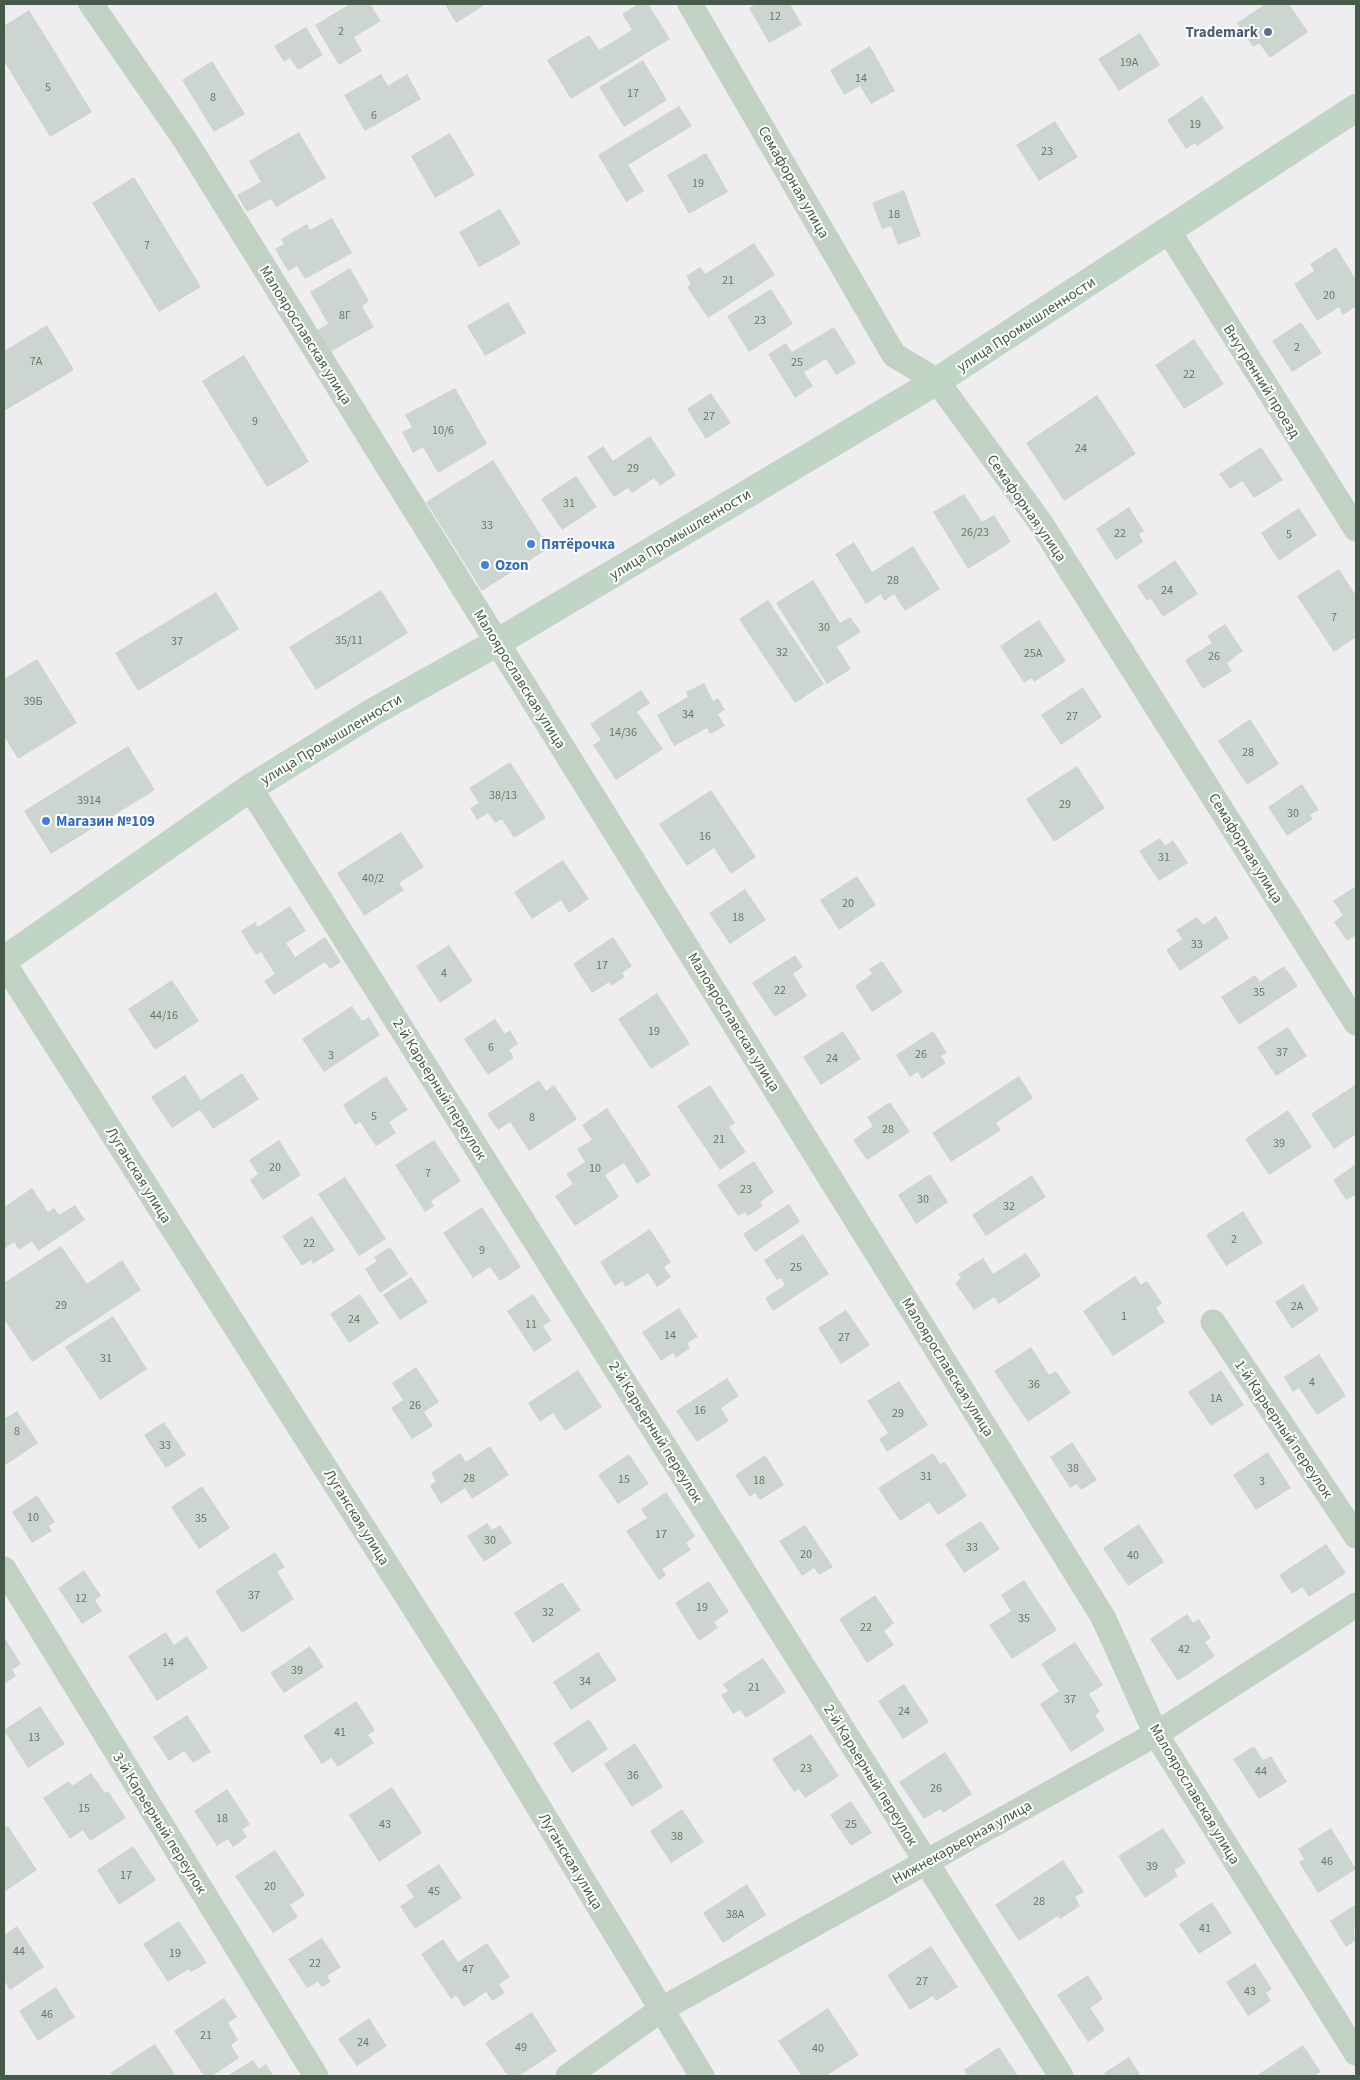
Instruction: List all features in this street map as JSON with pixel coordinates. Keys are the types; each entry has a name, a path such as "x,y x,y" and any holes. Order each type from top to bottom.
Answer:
{"main road":[{"name":"улица Промышленности","path":"4,961 250,788 373,712 498,642 937,381 1169,232 1356,108"}],"street":[{"name":"Малоярославская улица","path":"91,4 185,140 1103,1617 1156,1734 1356,2053"},
{"name":"Семафорная улица","path":"690,4 894,355 937,381 1040,522 1356,1023"},
{"name":"Внутренний проезд","path":"1169,232 1356,529"},
{"name":"2-й Карьерный переулок","path":"250,788 1061,2076"},
{"name":"Луганская улица","path":"4,961 485,1719 702,2076"},
{"name":"1-й Карьерный переулок","path":"1213,1322 1356,1536"},
{"name":"3-й Карьерный переулок","path":"4,1569 316,2076"},
{"name":"Нижнекарьерная улица","path":"568,2076 662,2009 1156,1734 1356,1605"}],"building":[{"path":"350,4 370,4 381,21 354,37 362,51 339,65 315,25"},
{"path":"445,4 486,4 456,23"},
{"path":"638,4 648,4 670,39 571,99 547,60 589,35 599,50 632,30 622,14"},
{"path":"756,4 790,4 802,25 769,43 749,8"},
{"path":"1265,4 1289,4 1308,32 1270,58 1259,43 1253,47 1237,23"},
{"path":"29,10 92,112 50,137 4,61 4,26"},
{"path":"306,27 323,55 298,70 290,58 284,62 274,46"},
{"path":"1140,33 1160,65 1119,91 1098,59"},
{"path":"870,46 895,91 871,104 860,86 844,95 830,70"},
{"path":"643,60 667,100 624,127 599,87"},
{"path":"212,61 245,114 214,132 182,80"},
{"path":"381,74 388,86 407,74 421,99 365,131 344,95"},
{"path":"1202,96 1224,128 1197,146 1195,143 1186,149 1167,120"},
{"path":"679,106 692,126 628,165 644,191 626,202 598,155"},
{"path":"1055,121 1078,157 1039,181 1016,145"},
{"path":"299,132 326,178 276,207 271,199 247,212 237,195 261,182 249,161"},
{"path":"450,133 475,175 435,198 411,156"},
{"path":"706,153 728,192 689,214 667,175"},
{"path":"134,177 201,287 159,312 92,203"},
{"path":"904,190 921,236 898,245 891,226 882,229 872,203"},
{"path":"500,209 521,244 479,267 459,232"},
{"path":"332,218 352,253 305,279 297,266 288,271 275,249 284,244 281,239 307,224 310,230"},
{"path":"754,243 775,275 708,318 687,287 691,284 686,276 700,267 705,274"},
{"path":"1336,247 1356,280 1356,306 1343,315 1339,307 1317,321 1294,284 1314,271 1310,264"},
{"path":"350,268 369,301 362,306 374,327 330,352 317,330 328,324 310,292"},
{"path":"771,289 793,324 749,352 727,316"},
{"path":"508,302 526,333 485,356 467,326"},
{"path":"1301,322 1322,353 1292,372 1272,341"},
{"path":"47,325 74,370 4,411 4,351"},
{"path":"834,327 856,363 836,375 826,359 804,372 813,386 795,398 768,354 786,343 792,352"},
{"path":"1194,339 1224,384 1184,409 1155,365"},
{"path":"244,355 309,462 267,487 202,381"},
{"path":"455,388 487,444 438,473 423,447 413,453 402,432 412,427 405,415"},
{"path":"711,393 731,423 706,439 687,409"},
{"path":"1097,395 1136,454 1064,501 1026,443"},
{"path":"650,436 676,475 660,486 654,478 632,493 628,488 614,497 587,457 603,446 613,461"},
{"path":"1261,447 1283,480 1254,498 1242,481 1230,489 1219,474"},
{"path":"493,460 549,548 482,591 426,502"},
{"path":"576,476 597,507 562,530 541,499"},
{"path":"964,494 982,522 994,515 1011,542 968,569 933,512"},
{"path":"1129,507 1144,531 1139,534 1143,542 1116,560 1096,529"},
{"path":"1299,508 1317,535 1279,561 1261,533"},
{"path":"854,542 872,572 913,546 940,589 905,611 894,594 884,601 881,594 866,604 835,554"},
{"path":"1175,560 1198,594 1163,617 1151,599 1147,601 1137,586"},
{"path":"1339,569 1356,596 1356,637 1334,652 1297,596"},
{"path":"813,580 840,623 850,617 861,632 837,647 851,669 827,684 776,603"},
{"path":"381,590 408,633 316,690 289,647"},
{"path":"216,592 239,629 138,691 115,653"},
{"path":"768,600 824,684 795,703 739,619"},
{"path":"1039,620 1066,661 1034,682 1032,678 1024,683 1000,646"},
{"path":"1225,624 1243,651 1227,663 1232,671 1203,689 1185,660 1212,643 1207,636"},
{"path":"37,659 77,723 18,759 4,736 4,679"},
{"path":"704,683 713,701 718,698 725,710 718,714 725,726 710,734 707,728 674,746 657,715 688,697 686,692"},
{"path":"1083,687 1102,717 1061,745 1041,715"},
{"path":"641,690 650,703 637,712 663,749 616,780 593,745 601,740 590,724"},
{"path":"1250,719 1279,764 1247,785 1218,741"},
{"path":"128,746 155,790 51,854 24,811"},
{"path":"510,762 546,818 514,838 502,819 495,823 488,813 477,820 470,808 479,803 469,788"},
{"path":"1077,766 1105,808 1054,842 1026,799"},
{"path":"1302,784 1319,810 1310,815 1313,819 1287,836 1268,807"},
{"path":"711,790 756,857 731,874 714,848 687,866 659,824"},
{"path":"401,832 424,867 399,883 404,890 364,916 337,873"},
{"path":"1160,838 1165,846 1173,840 1188,863 1159,881 1139,851"},
{"path":"563,860 589,899 569,913 561,900 532,919 514,892"},
{"path":"857,876 876,905 839,930 820,900"},
{"path":"1356,886 1356,935 1347,941 1334,922 1343,915 1333,901"},
{"path":"745,889 766,920 730,944 709,913"},
{"path":"290,906 306,931 286,943 295,957 325,937 341,962 330,969 325,962 274,995 264,981 275,974 261,952 256,955 241,931 255,922 258,927"},
{"path":"1216,916 1229,938 1180,971 1166,950 1182,939 1176,930 1197,917 1203,925"},
{"path":"613,937 632,966 622,973 625,977 611,986 609,982 592,993 573,964"},
{"path":"449,945 473,981 440,1003 416,966"},
{"path":"795,955 803,967 793,974 807,996 775,1017 752,983"},
{"path":"882,961 903,992 872,1012 855,986 872,974 869,969"},
{"path":"1284,966 1298,986 1239,1025 1221,997 1255,975 1260,982"},
{"path":"172,980 199,1021 155,1050 128,1009"},
{"path":"657,993 690,1044 651,1069 618,1019"},
{"path":"352,1006 362,1021 369,1017 380,1035 324,1072 302,1039"},
{"path":"495,1019 505,1034 510,1030 518,1044 509,1050 514,1058 488,1075 464,1039"},
{"path":"1288,1027 1307,1056 1276,1076 1257,1047"},
{"path":"843,1031 861,1059 821,1085 803,1057"},
{"path":"933,1031 947,1053 941,1056 946,1063 922,1079 918,1072 910,1077 896,1055"},
{"path":"242,1073 259,1099 213,1129 200,1110 172,1128 151,1097 185,1075 201,1100"},
{"path":"386,1076 408,1110 389,1122 396,1133 376,1146 360,1122 355,1125 343,1105"},
{"path":"1019,1076 1033,1098 996,1123 1001,1130 951,1162 932,1133"},
{"path":"539,1080 546,1091 554,1085 577,1119 529,1151 510,1122 498,1130 487,1114"},
{"path":"710,1085 735,1123 729,1127 746,1152 720,1170 677,1106"},
{"path":"1355,1085 1356,1134 1334,1149 1311,1114"},
{"path":"890,1102 910,1132 867,1160 853,1140 873,1126 867,1117"},
{"path":"607,1108 651,1175 637,1184 624,1163 605,1175 619,1197 575,1226 555,1196 573,1184 566,1174 585,1162 577,1149 592,1140 582,1125"},
{"path":"1288,1110 1312,1147 1269,1175 1245,1139"},
{"path":"279,1140 301,1175 263,1200 250,1180 258,1174 249,1160"},
{"path":"434,1140 461,1181 431,1201 434,1206 425,1212 395,1165"},
{"path":"754,1161 774,1192 760,1202 763,1206 748,1216 745,1212 738,1216 717,1185"},
{"path":"1356,1164 1356,1194 1346,1200 1333,1180"},
{"path":"930,1174 948,1202 916,1224 898,1195"},
{"path":"1032,1175 1046,1197 986,1236 972,1215"},
{"path":"345,1177 386,1239 359,1256 318,1194"},
{"path":"32,1188 48,1212 54,1208 59,1215 75,1205 85,1220 38,1251 32,1241 19,1250 14,1242 4,1249 4,1207"},
{"path":"789,1204 800,1222 755,1252 743,1234"},
{"path":"482,1207 521,1267 500,1281 490,1267 473,1278 443,1233"},
{"path":"1243,1211 1263,1243 1226,1266 1206,1235"},
{"path":"312,1216 335,1250 313,1264 311,1260 302,1266 282,1236"},
{"path":"650,1229 671,1262 664,1267 671,1277 657,1287 648,1273 626,1287 622,1281 615,1286 600,1262"},
{"path":"803,1234 829,1274 773,1311 765,1298 785,1285 781,1278 777,1280 764,1260"},
{"path":"61,1246 87,1284 122,1260 141,1290 32,1362 4,1319 4,1283"},
{"path":"390,1247 408,1274 380,1293 365,1269 377,1261 374,1257"},
{"path":"1026,1253 1041,1276 999,1304 994,1297 974,1310 955,1283 961,1278 958,1274 983,1258 993,1274"},
{"path":"1135,1276 1141,1285 1147,1281 1162,1303 1156,1308 1165,1322 1113,1356 1083,1311"},
{"path":"411,1277 428,1302 400,1320 383,1295"},
{"path":"1303,1284 1319,1310 1292,1329 1275,1302"},
{"path":"360,1294 379,1323 349,1343 330,1314"},
{"path":"533,1294 551,1321 543,1326 552,1340 534,1352 507,1311"},
{"path":"679,1308 698,1337 687,1343 690,1348 676,1358 673,1353 661,1361 642,1332"},
{"path":"846,1310 870,1345 841,1364 818,1328"},
{"path":"113,1316 147,1369 100,1400 65,1347"},
{"path":"1031,1347 1049,1375 1056,1371 1071,1393 1028,1422 994,1371"},
{"path":"1319,1354 1346,1396 1317,1415 1299,1388 1293,1392 1284,1377"},
{"path":"416,1367 439,1402 424,1412 433,1426 412,1439 391,1408 403,1400 392,1383"},
{"path":"578,1370 602,1407 565,1431 553,1413 540,1422 528,1403"},
{"path":"1221,1370 1244,1405 1211,1426 1188,1392"},
{"path":"727,1378 739,1396 721,1408 729,1421 697,1442 676,1411"},
{"path":"899,1381 928,1425 887,1452 879,1439 888,1433 867,1401"},
{"path":"17,1411 38,1443 4,1466 4,1419"},
{"path":"164,1422 186,1455 166,1468 144,1435"},
{"path":"1072,1442 1097,1480 1081,1490 1077,1484 1070,1488 1050,1457"},
{"path":"490,1446 509,1475 472,1499 465,1488 441,1504 430,1486 436,1481 431,1473 460,1453 466,1462"},
{"path":"1268,1452 1291,1488 1256,1510 1233,1475"},
{"path":"933,1453 940,1464 945,1462 967,1496 938,1515 929,1502 900,1521 878,1488"},
{"path":"629,1454 649,1484 618,1504 598,1475"},
{"path":"765,1455 784,1485 760,1500 755,1493 750,1497 735,1475"},
{"path":"202,1486 230,1528 199,1549 171,1507"},
{"path":"666,1492 695,1536 686,1543 691,1550 662,1569 666,1575 659,1580 626,1531 647,1518 641,1509"},
{"path":"37,1495 55,1522 49,1526 52,1531 32,1543 12,1512"},
{"path":"981,1521 1000,1549 964,1573 945,1544"},
{"path":"487,1523 492,1530 500,1525 512,1543 484,1562 467,1536"},
{"path":"1139,1524 1164,1562 1128,1586 1103,1548"},
{"path":"805,1525 833,1567 819,1575 814,1568 802,1576 779,1541"},
{"path":"1326,1544 1346,1573 1309,1597 1302,1587 1292,1594 1279,1575"},
{"path":"275,1552 285,1567 277,1572 294,1599 242,1633 215,1591"},
{"path":"84,1570 101,1596 95,1600 102,1611 82,1624 58,1588"},
{"path":"1024,1580 1057,1630 1012,1659 989,1625 1011,1611 1001,1595"},
{"path":"709,1581 729,1612 714,1622 718,1628 699,1641 675,1603"},
{"path":"562,1582 581,1610 533,1643 514,1613"},
{"path":"875,1595 894,1623 884,1631 894,1645 867,1663 839,1619"},
{"path":"1187,1614 1193,1623 1199,1619 1211,1638 1205,1642 1215,1656 1178,1681 1150,1639"},
{"path":"166,1632 174,1645 187,1636 208,1668 157,1701 128,1656"},
{"path":"4,1637 21,1664 12,1670 16,1676 4,1684"},
{"path":"1075,1642 1103,1685 1089,1694 1100,1712 1095,1715 1105,1730 1071,1752 1040,1704 1059,1691 1041,1664"},
{"path":"310,1646 324,1667 284,1693 270,1673"},
{"path":"598,1652 617,1680 571,1710 553,1682"},
{"path":"763,1658 786,1692 746,1718 740,1710 733,1714 721,1695 728,1691 723,1684"},
{"path":"904,1684 929,1722 903,1739 878,1701"},
{"path":"356,1701 375,1730 368,1735 374,1743 338,1767 331,1758 322,1764 303,1736"},
{"path":"40,1706 65,1744 28,1768 4,1730"},
{"path":"187,1715 211,1752 193,1763 184,1751 169,1761 153,1737"},
{"path":"589,1719 608,1749 572,1773 553,1743"},
{"path":"811,1734 839,1776 805,1798 799,1789 794,1792 772,1759"},
{"path":"635,1743 663,1787 632,1807 604,1764"},
{"path":"1254,1746 1263,1760 1271,1756 1287,1782 1259,1799 1233,1759"},
{"path":"945,1752 972,1794 943,1813 940,1809 924,1819 899,1782"},
{"path":"91,1773 105,1793 108,1791 126,1818 90,1841 83,1830 70,1839 43,1798 69,1781 72,1786"},
{"path":"392,1787 422,1833 379,1862 349,1815"},
{"path":"227,1789 250,1824 242,1830 247,1837 233,1847 228,1839 217,1846 194,1811"},
{"path":"851,1801 872,1833 851,1846 830,1815"},
{"path":"682,1809 704,1842 671,1863 650,1831"},
{"path":"8,1826 37,1870 4,1892 4,1828"},
{"path":"1163,1828 1186,1863 1174,1870 1178,1876 1145,1898 1118,1856"},
{"path":"1331,1828 1356,1869 1318,1893 1299,1862 1304,1859 1298,1849"},
{"path":"133,1846 156,1880 119,1905 97,1870"},
{"path":"275,1850 305,1895 290,1905 298,1917 273,1933 235,1876"},
{"path":"1063,1860 1084,1892 1075,1897 1080,1906 1060,1919 1058,1916 1019,1941 995,1905"},
{"path":"439,1864 462,1898 415,1929 400,1906 414,1897 406,1885"},
{"path":"747,1884 766,1915 723,1943 703,1913"},
{"path":"1212,1902 1232,1933 1199,1954 1179,1924"},
{"path":"1356,1904 1354,1935 1356,1940 1346,1947 1330,1921"},
{"path":"179,1921 207,1963 191,1972 189,1969 168,1982 143,1944"},
{"path":"17,1926 44,1967 10,1990 4,1980 4,1935"},
{"path":"322,1938 341,1967 327,1976 331,1982 322,1987 318,1982 307,1988 288,1959"},
{"path":"443,1939 458,1962 487,1943 510,1977 499,1984 505,1993 492,2001 486,1992 464,2007 456,1995 451,1999 421,1954"},
{"path":"931,1946 958,1987 936,2001 933,1996 910,2010 887,1975"},
{"path":"1255,1963 1272,1989 1266,1993 1271,2001 1248,2016 1226,1982"},
{"path":"1088,1975 1103,1999 1090,2008 1105,2030 1088,2042 1057,1995"},
{"path":"56,1987 75,2017 38,2041 19,2011"},
{"path":"224,1998 237,2017 228,2023 238,2040 231,2045 239,2058 212,2076 204,2076 174,2031"},
{"path":"828,2008 859,2055 826,2076 802,2076 778,2041"},
{"path":"532,2012 557,2051 519,2076 508,2076 485,2043"},
{"path":"369,2018 387,2046 357,2066 338,2039"},
{"path":"155,2044 176,2076 113,2076 110,2073"},
{"path":"1303,2045 1321,2072 1314,2076 1256,2076"},
{"path":"999,2047 1018,2076 968,2076 964,2070"},
{"path":"1129,2057 1141,2076 1106,2076 1104,2073"},
{"path":"253,2060 259,2069 266,2064 274,2076 227,2076"}],"place":[{"name":"Trademark","path":"1268,32"},
{"name":"Пятёрочка","path":"531,544"},
{"name":"Ozon","path":"485,565"},
{"name":"Магазин №109","path":"46,821"}]}
